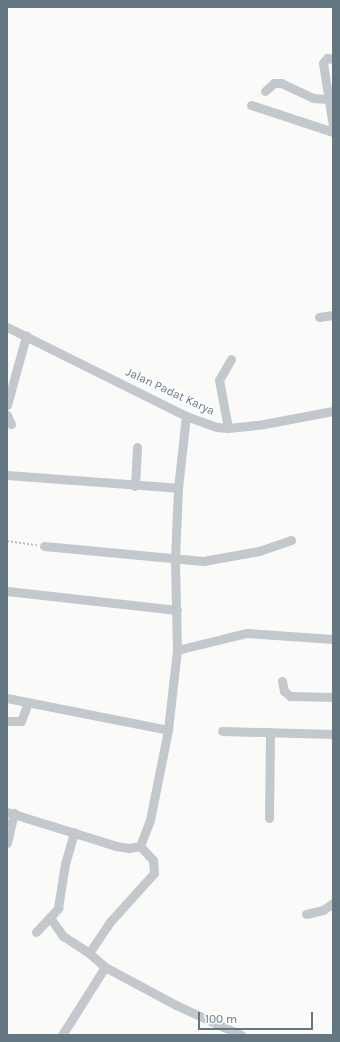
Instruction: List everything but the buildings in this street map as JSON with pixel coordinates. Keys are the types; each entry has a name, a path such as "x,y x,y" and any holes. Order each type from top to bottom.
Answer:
{"street":[{"path":"333,59 327,58 323,63 333,126"},
{"path":"265,91 274,83 281,82 313,98 329,99"},
{"path":"251,105 333,132"},
{"path":"319,317 333,315"},
{"name":"Jalan Padat Karya","path":"7,327 186,416 201,422 228,428 333,411"},
{"path":"7,406 26,336"},
{"path":"228,428 219,380 231,359"},
{"path":"7,843 10,813 116,846 129,848 140,846 144,841 150,820 168,730 177,650 175,559 178,488 186,416"},
{"path":"135,486 137,447"},
{"path":"7,475 135,486 178,488"},
{"path":"44,546 175,559 219,560 259,551 291,540"},
{"path":"7,591 177,610"},
{"path":"177,650 247,633 333,639"},
{"path":"282,681 284,691 290,696 333,697"},
{"path":"7,698 168,730"},
{"path":"7,721 21,721 28,703"},
{"path":"222,731 333,734"},
{"path":"269,818 270,732"},
{"path":"36,932 50,919 58,908 65,864 74,832"},
{"path":"89,953 109,923 154,873 153,860 140,846"},
{"path":"306,914 323,910 333,903"},
{"path":"50,919 63,936 89,953 105,967 176,1005 242,1035"},
{"path":"62,1035 105,967"}],"path":[{"path":"7,541 44,546"}]}
